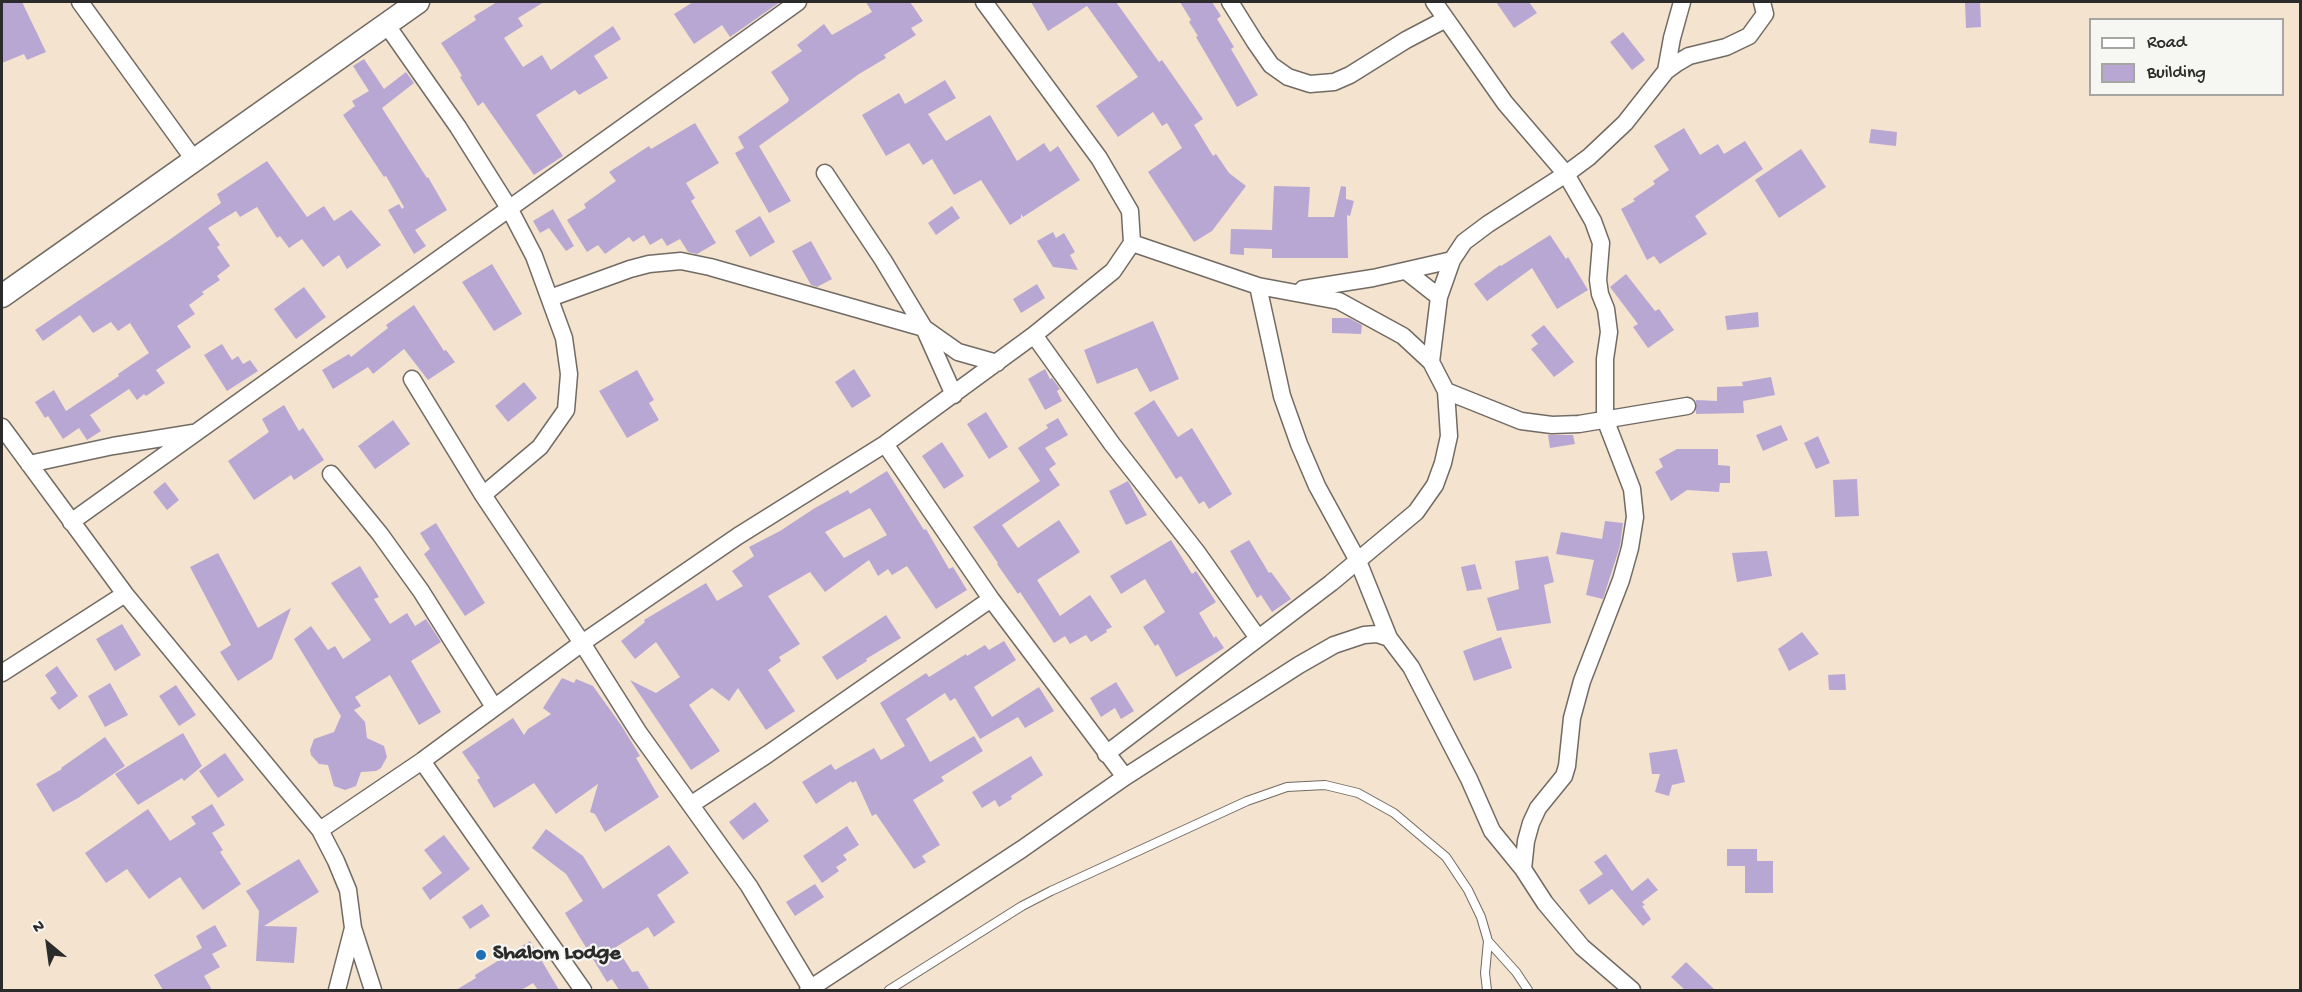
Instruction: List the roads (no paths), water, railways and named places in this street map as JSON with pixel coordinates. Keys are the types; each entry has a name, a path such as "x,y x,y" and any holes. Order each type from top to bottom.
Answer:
{"street":[{"path":"80,2 195,161"},
{"path":"2,296 418,2"},
{"path":"71,522 798,2"},
{"path":"320,830 422,761 582,643 738,536 885,444 1034,335 1113,271 1132,243 1130,211 1099,158 984,2"},
{"path":"1230,2 1271,64 1288,77 1310,84 1334,82 1350,75 1406,40 1446,19"},
{"path":"1434,2 1505,103 1566,174 1593,221 1602,243 1598,280 1606,309 1609,332 1605,359 1605,420 1632,489 1635,517 1630,548 1621,580 1582,681 1572,718 1564,776 1538,808 1526,841 1523,869"},
{"path":"1666,71 1682,2"},
{"path":"1431,362 1439,297 1452,260 1464,242 1589,157 1625,123 1666,71 1689,56 1726,47 1749,36 1765,14 1762,2"},
{"path":"386,24 435,93 509,208 534,256 564,338 569,374 566,410 540,447 483,495"},
{"path":"825,173 924,328 954,395"},
{"path":"1106,753 1359,561 1416,512 1435,485 1449,436 1446,391 1431,362 1403,336 1339,301 1258,286 1132,243"},
{"path":"1293,291 1406,271 1452,260"},
{"path":"550,298 630,268 681,261 710,267 924,328 958,352 997,363"},
{"path":"1406,271 1439,297"},
{"path":"1258,286 1282,396 1299,444 1317,486 1359,561 1389,638 1406,659 1430,702 1492,831 1523,869 1545,903 1582,947 1632,990"},
{"path":"1034,335 1112,444 1196,551 1258,638"},
{"path":"412,378 483,495 639,733 749,886 809,990 1022,849 1125,777 1299,665 1334,645 1364,635 1377,634 1389,638"},
{"path":"1446,391 1521,421 1552,425 1605,420 1687,406"},
{"path":"2,427 125,594 320,830 348,890 353,928 373,990"},
{"path":"29,464 113,446 196,432"},
{"path":"885,444 990,599 1125,777"},
{"path":"331,474 380,534 421,591 494,707"},
{"path":"2,673 125,594"},
{"path":"692,804 768,754 990,599"},
{"path":"422,761 583,990"},
{"path":"337,990 353,928"}],"lane":[{"path":"889,990 1041,896 1247,801 1287,787 1325,785 1358,793 1394,813 1446,857 1468,890 1481,916 1488,941 1485,973 1487,990"},
{"path":"1488,941 1516,972 1528,990"}],"place":[{"name":"Shalom Lodge","path":"481,955"}]}
